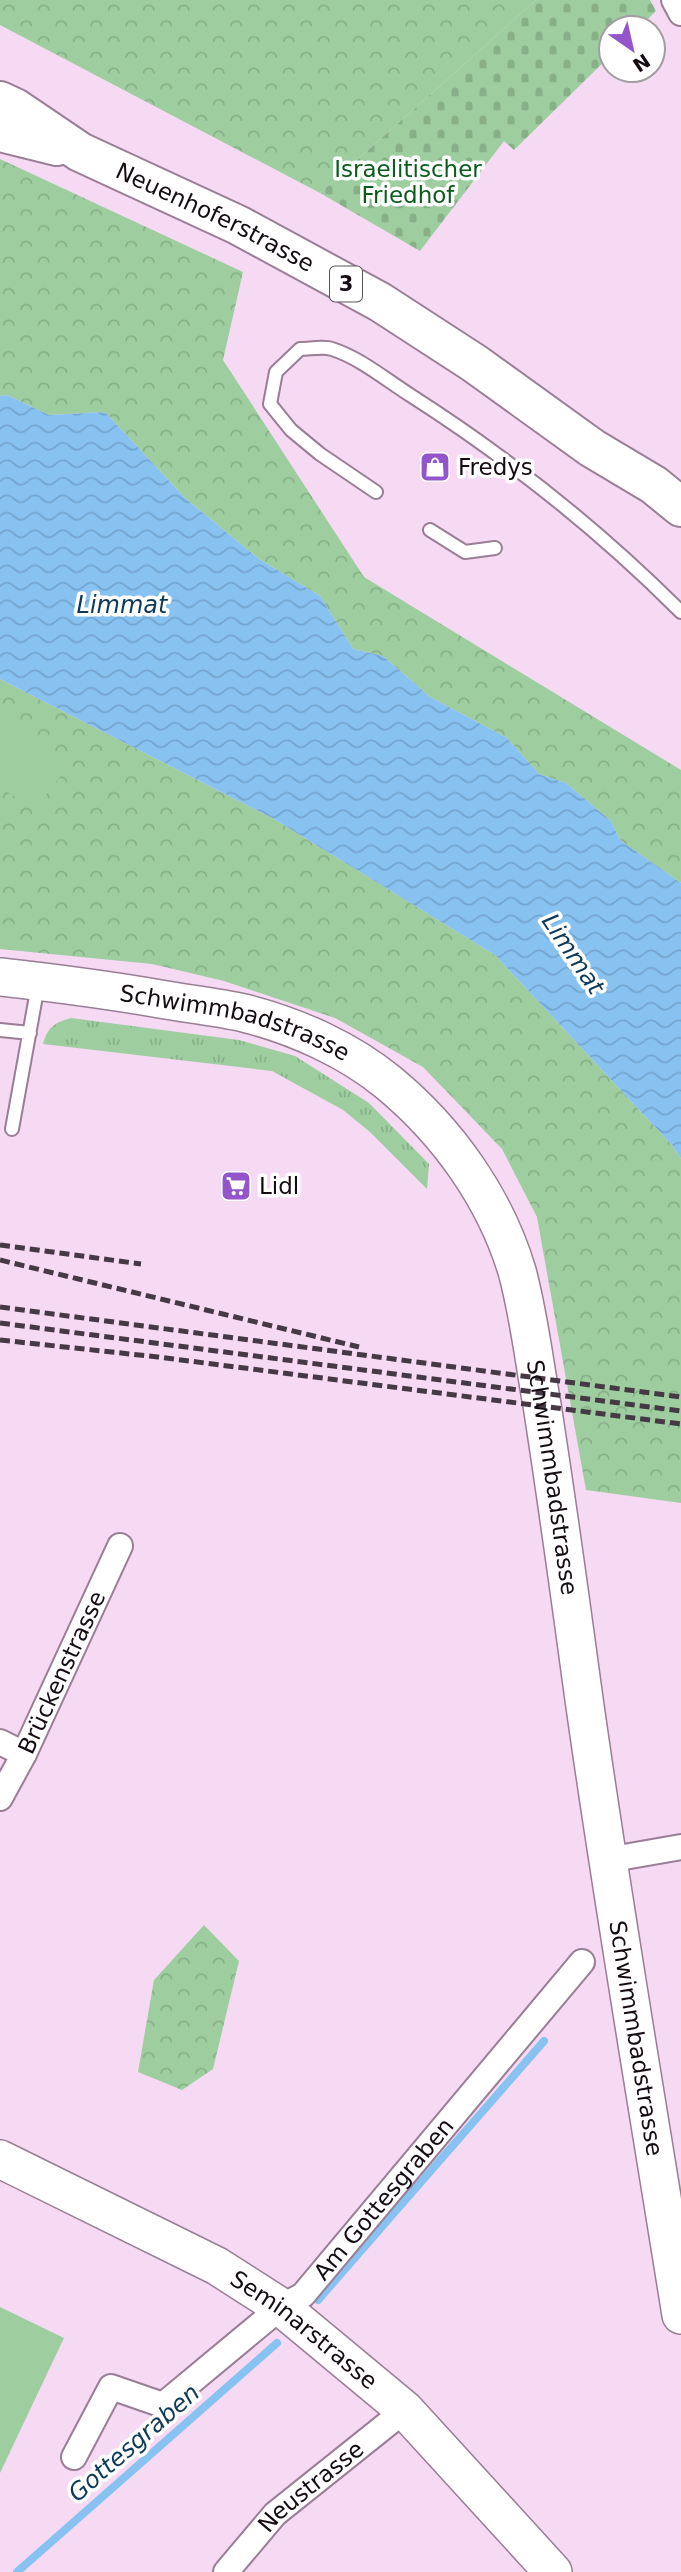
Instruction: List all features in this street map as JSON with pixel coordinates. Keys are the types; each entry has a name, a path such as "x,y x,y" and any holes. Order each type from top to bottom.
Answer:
{"main road":[{"name":"Neuenhoferstrasse","path":"0,101 15,108 80,152 238,225 380,302 474,363 592,449 654,485 681,507"},
{"name":"Neuenhoferstrasse","path":"0,132 80,152"},
{"name":"Neuenhoferstrasse","path":"592,449 640,501 681,536"},
{"name":"Schwimmbadstrasse","path":"0,976 245,1014 318,1040 385,1080 419,1109 453,1148 479,1186 500,1226 516,1270 528,1325 551,1465 607,1860 675,2241 681,2315"},
{"name":"Seminarstrasse","path":"0,2159 218,2266 281,2307 405,2410 553,2572"}],"street":[{"path":"674,0 681,13"},
{"name":"Brückenstrasse","path":"0,1798 24,1754 120,1546"},
{"path":"0,1742 24,1754"},
{"path":"607,1860 681,1847"},
{"name":"Am Gottesgraben","path":"74,2457 111,2387 163,2405 281,2307 303,2295 582,1962"},
{"name":"Neustrasse","path":"226,2572 275,2514 405,2410"}],"lane":[{"path":"376,492 320,454 291,430 270,404 276,372 300,349 330,348 357,360 439,414 527,479 610,546 681,612"},
{"path":"430,530 465,552 495,548"},
{"path":"12,1129 39,981"},
{"path":"0,1030 30,1033"}],"green space":[{"path":"0,0 536,0 320,193 0,25"},
{"name":"Israelitischer Friedhof","path":"536,0 650,0 656,11 653,14 597,14 597,69 514,150 504,141 420,251 320,193"},
{"path":"0,159 243,272 223,360 364,577 681,770 681,883 620,840 611,821 566,783 539,774 507,738 430,697 383,656 353,649 320,596 259,559 186,499 105,412 49,415 7,395 0,396"},
{"path":"0,679 274,819 495,955 672,1145 681,1159 681,1503 586,1490 537,1217 502,1149 423,1067 335,1018 224,981 152,964 0,949"},
{"path":"0,714 70,764 34,810 0,787"},
{"path":"71,1018 239,1040 295,1056 369,1103 429,1164 427,1189 370,1132 343,1110 272,1071 43,1044 52,1026"},
{"path":"204,1925 239,1961 213,2069 182,2090 138,2072 154,1980"},
{"path":"0,2307 64,2338 0,2473"}],"water":[{"name":"Limmat","path":"7,395 49,415 105,412 186,499 259,559 320,596 353,649 383,656 430,697 507,738 539,774 566,783 611,821 620,840 681,883 681,1159 672,1145 495,955 274,819 0,679 0,396"}],"waterway":[{"name":"Gottesgraben","path":"318,2300 544,2041"},
{"name":"Gottesgraben","path":"17,2572 277,2343"}],"railway":[{"path":"0,1245 141,1264"},
{"path":"0,1260 359,1347"},
{"path":"0,1307 681,1397"},
{"path":"0,1323 681,1411"},
{"path":"0,1340 158,1357 681,1424"}],"place":[{"name":"Fredys","path":"435,467"},
{"name":"Lidl","path":"236,1186"}]}
